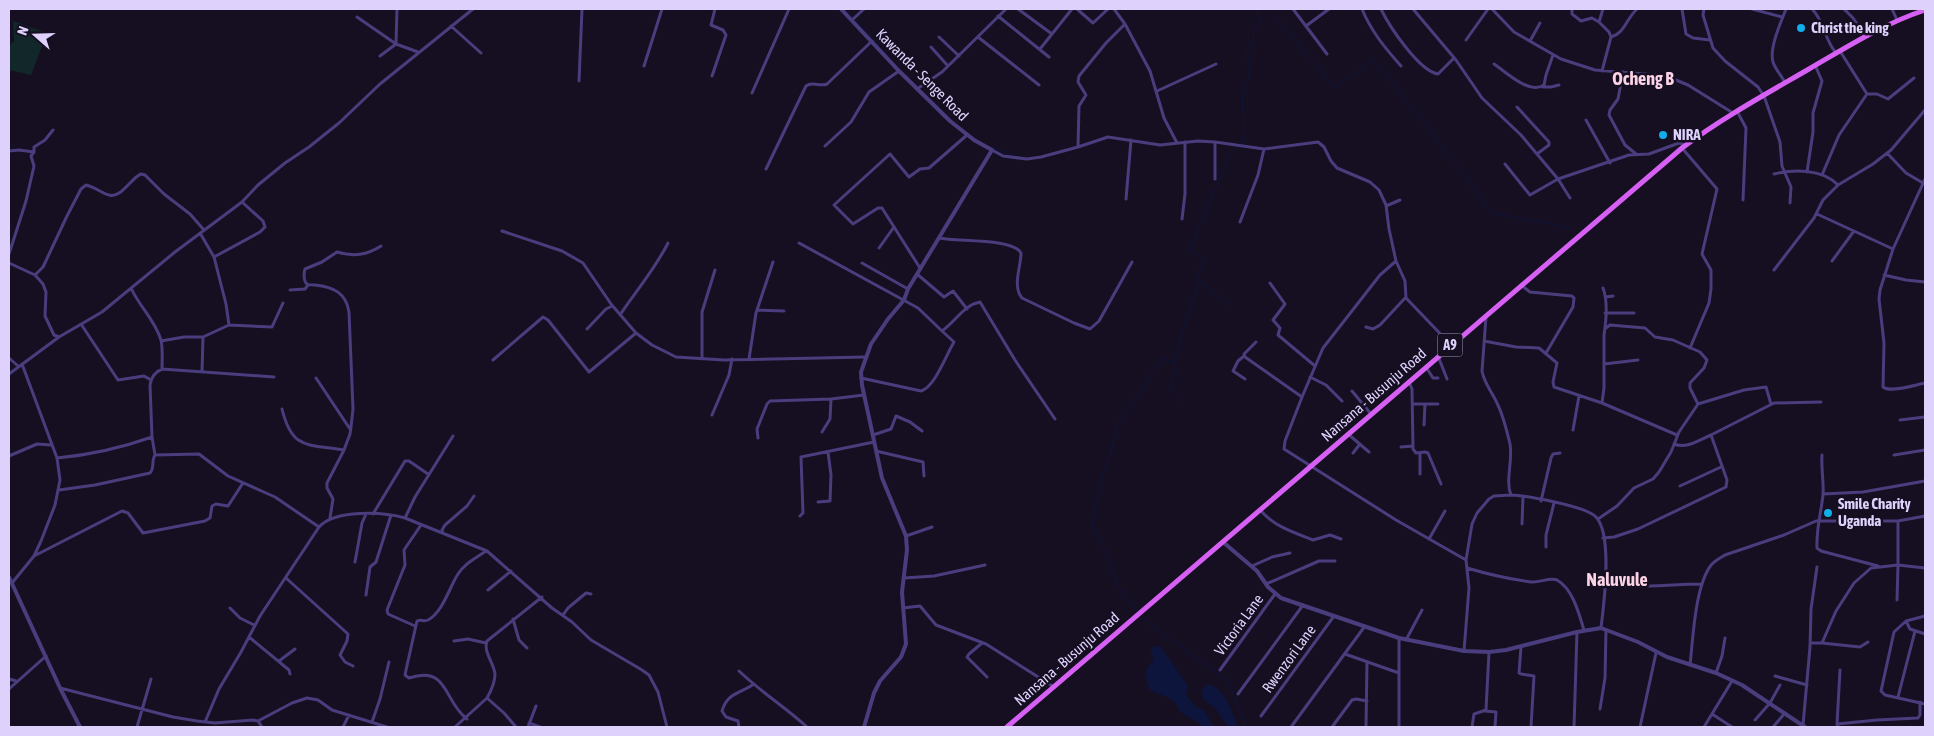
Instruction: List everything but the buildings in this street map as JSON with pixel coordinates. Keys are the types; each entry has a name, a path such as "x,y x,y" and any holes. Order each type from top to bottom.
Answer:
{"main road":[{"name":"Nansana - Busunju Road","path":"1007,727 1684,146 1736,112 1865,36 1897,20 1925,10"}],"street":[{"path":"396,44 397,9"},
{"path":"9,374 59,337 102,312 200,233 242,202 258,185 339,123 380,84 473,9"},
{"path":"579,81 582,9"},
{"path":"644,66 662,9"},
{"path":"712,76 726,35 724,30 711,25 715,9"},
{"path":"752,94 789,9"},
{"name":"Kawanda - Senge Road","path":"841,9 917,89 967,135 992,150"},
{"path":"852,20 864,9"},
{"path":"917,89 948,66 1006,9"},
{"path":"1018,9 1052,34"},
{"path":"1040,50 1072,9"},
{"path":"1078,9 1093,23 1108,9"},
{"path":"1114,9 1125,24 1150,71 1164,118 1177,143"},
{"path":"1293,9 1327,54"},
{"path":"1306,26 1329,9"},
{"path":"1362,9 1367,22 1378,39 1401,66"},
{"path":"1381,9 1392,31 1427,69 1438,74 1454,58"},
{"path":"1413,9 1454,58 1482,98 1516,130 1558,180 1570,198"},
{"path":"1466,40 1490,9 1507,26 1553,55 1589,69 1671,78 1688,85 1736,112 1746,128 1743,200"},
{"path":"1495,12 1498,9"},
{"path":"1572,9 1572,14 1581,21 1592,18 1600,22 1611,37"},
{"path":"1600,22 1603,9"},
{"path":"1602,71 1607,46 1611,37 1621,33 1630,16 1637,9"},
{"path":"1682,9 1686,34 1693,38 1710,40"},
{"path":"1704,9 1713,48 1724,61 1758,87 1764,96 1780,142 1780,158 1791,187 1790,203"},
{"path":"1752,9 1782,17"},
{"path":"1786,9 1773,47 1773,60 1786,83"},
{"path":"1812,9 1818,14 1828,44 1838,52 1867,94"},
{"path":"1844,9 1853,18 1865,36"},
{"path":"1892,9 1897,20"},
{"path":"998,16 1049,56"},
{"path":"357,18 396,44 419,52"},
{"path":"1078,147 1079,106 1086,95 1078,82 1079,76 1106,43 1125,24"},
{"path":"1530,41 1540,24"},
{"path":"451,26 481,53"},
{"path":"939,36 959,56"},
{"path":"978,37 1039,85"},
{"path":"766,169 806,86 810,84 822,86 827,84 872,41"},
{"path":"380,56 396,44"},
{"path":"931,48 948,66"},
{"path":"1544,86 1553,55"},
{"path":"1157,91 1216,64"},
{"path":"1494,64 1524,84 1532,87 1559,85"},
{"path":"1807,172 1813,132 1813,112 1822,83 1820,73 1815,65"},
{"path":"825,146 851,122 869,92 899,71"},
{"path":"1623,72 1618,99 1610,110 1609,115 1625,145 1636,154"},
{"path":"1867,94 1879,94 1888,99 1914,78"},
{"path":"1822,175 1839,136 1867,94"},
{"path":"1517,107 1549,142 1549,145 1537,154"},
{"path":"1774,270 1817,214 1823,200 1838,185 1887,153 1925,110"},
{"path":"1586,120 1610,163"},
{"path":"9,254 26,201 34,166 31,156 34,152 34,147 45,140 53,130"},
{"path":"920,268 881,207 853,224 834,205 890,154 909,177 920,169 929,168 967,135"},
{"path":"864,727 880,681 900,657 906,644 903,608 906,536 882,478 864,395 861,378 862,366 871,344 904,300 920,268 992,150 1003,156 1027,159 1040,158 1108,137 1160,145 1185,142 1216,142 1264,149 1318,142 1324,147 1337,168 1370,182 1379,190 1386,206 1396,261 1404,281 1406,297 1451,345"},
{"path":"1126,199 1131,140"},
{"path":"1182,219 1185,194 1185,142"},
{"path":"1215,179 1216,142"},
{"path":"1505,164 1530,196 1558,180 1636,154 1649,154 1679,143 1684,146 1717,188 1702,254 1711,270 1709,303 1690,348"},
{"path":"1240,222 1258,175 1264,149"},
{"path":"9,151 34,152"},
{"path":"1887,153 1906,173 1924,181 1893,249 1878,300 1884,343 1883,388 1892,390 1925,383"},
{"path":"1774,174 1786,171 1807,172 1828,177 1838,185"},
{"path":"35,275 43,267 72,207 86,185 110,196 114,195 136,176 145,175 164,194 190,214 204,230"},
{"path":"1386,206 1400,200"},
{"path":"214,257 260,232 265,227 263,221 242,202"},
{"path":"1817,214 1893,249"},
{"path":"879,248 894,227"},
{"path":"1832,261 1854,231"},
{"path":"502,232 562,251 583,263 612,306 636,333 652,345 681,358 732,360 865,357"},
{"path":"200,233 214,257 226,304 229,325"},
{"path":"939,238 952,241 999,242 1014,246 1021,253 1017,285 1020,296 1074,324 1090,329 1099,321 1132,262"},
{"path":"620,315 642,282 657,265 668,243"},
{"path":"798,243 918,308 954,342 932,382 925,390 921,391 861,378"},
{"path":"308,285 305,268 322,262 337,252 367,254 381,246"},
{"path":"1396,261 1380,275 1324,348 1302,397 1285,441 1284,449 1310,467 1466,560"},
{"path":"749,359 758,310 773,262"},
{"path":"9,263 35,275 43,284 46,292 45,316 54,335 59,337"},
{"path":"862,264 908,289"},
{"path":"702,359 702,312 716,270"},
{"path":"917,274 944,297 954,291 966,309"},
{"path":"1884,275 1925,282"},
{"path":"1270,283 1285,304 1274,320 1280,328 1277,334 1315,366"},
{"path":"290,290 305,289 308,285"},
{"path":"308,285 336,291 344,296 347,303 353,403 350,430 344,450 327,483 327,488 333,499 330,519"},
{"path":"1520,285 1530,292 1572,296 1574,298 1573,307 1546,353"},
{"path":"131,288 152,321 161,341 162,369"},
{"path":"1602,403 1604,334 1606,328 1606,297 1603,288"},
{"path":"1606,297 1613,296"},
{"path":"1366,327 1373,329 1380,325 1406,297"},
{"path":"942,331 966,309 980,302 1015,360 1055,419"},
{"path":"161,341 184,337 203,337 229,325 272,327 283,303"},
{"path":"587,329 606,309 612,306"},
{"path":"758,310 784,311"},
{"path":"1605,313 1634,313"},
{"path":"1486,315 1482,361 1483,378 1497,403 1510,443 1511,458 1508,485 1511,495"},
{"path":"493,360 543,317 548,320 588,372 636,333"},
{"path":"81,324 118,380 144,376 151,380"},
{"path":"1606,328 1610,325 1645,328 1656,337 1673,340 1703,354 1707,360 1704,368 1690,383 1690,388 1698,404"},
{"path":"202,372 203,337"},
{"path":"1484,341 1516,347 1532,346 1539,348 1558,365 1553,385 1559,389 1602,403 1677,436"},
{"path":"1245,379 1233,371 1238,361 1256,342"},
{"path":"1244,356 1302,397"},
{"path":"1438,356 1447,379"},
{"path":"9,358 20,365 52,446 60,473 59,490 49,522 34,556 12,583"},
{"path":"712,415 729,376 732,360"},
{"path":"1604,364 1638,360"},
{"path":"1426,366 1433,378 1438,378"},
{"path":"59,490 95,485 150,473 153,469 152,460 155,456 152,438 151,380 158,371 162,369 274,377"},
{"path":"1310,377 1326,385 1342,401"},
{"path":"316,378 350,430"},
{"path":"1408,382 1412,389 1413,446 1415,452 1426,452 1429,454 1441,484"},
{"path":"1598,520 1617,506 1634,488 1656,476 1677,436 1698,404 1744,390 1766,387 1771,404"},
{"path":"1352,391 1371,414"},
{"path":"758,438 757,429 770,401 831,399 864,395"},
{"path":"1573,430 1579,396"},
{"path":"822,432 830,419 831,399"},
{"path":"1674,444 1682,447 1688,445 1771,404 1821,402"},
{"path":"1413,404 1438,404"},
{"path":"1424,425 1425,404"},
{"path":"282,409 288,430 295,439 304,443 344,450"},
{"path":"873,435 891,430 896,416 910,422 922,431"},
{"path":"1900,420 1925,417"},
{"path":"1348,434 1369,452"},
{"path":"1603,538 1614,537 1638,529 1724,488 1727,485 1727,480 1711,435"},
{"path":"405,518 428,474 453,436"},
{"path":"56,458 94,454 129,446 152,438"},
{"path":"800,516 803,514 801,457 874,442"},
{"path":"9,456 37,444 52,446"},
{"path":"1354,453 1360,444"},
{"path":"1401,447 1413,446"},
{"path":"1894,455 1925,450"},
{"path":"876,451 923,462 924,476"},
{"path":"818,502 830,501 831,475 828,452"},
{"path":"1420,453 1420,474"},
{"path":"1541,501 1552,454 1560,453"},
{"path":"155,456 199,454 228,476 282,501 319,527"},
{"path":"1822,455 1823,494 1818,522 1817,545 1819,550 1878,566"},
{"path":"373,514 405,461 409,461 428,474"},
{"path":"1680,486 1721,467"},
{"path":"1823,494 1863,492 1925,481"},
{"path":"34,556 122,511 128,513 143,532 205,521 210,518 212,506 216,504 227,507 242,483"},
{"path":"1464,651 1469,588 1466,560 1472,524 1480,508 1492,497 1511,495 1587,511 1598,520 1605,554 1606,585 1603,599 1605,678 1600,709"},
{"path":"443,533 444,527 461,513 474,496"},
{"path":"1522,524 1523,497"},
{"path":"1546,547 1546,535 1554,503"},
{"path":"1260,510 1269,521 1278,526 1314,540 1330,535 1341,538"},
{"path":"1429,539 1445,510"},
{"path":"355,562 362,523 366,514"},
{"path":"205,722 224,678 254,625 319,527 330,519 373,514 405,518 486,551 596,643 635,665 649,676 658,692 667,727"},
{"path":"366,595 370,567 376,562 391,515"},
{"path":"1690,665 1694,625 1702,584 1712,564 1725,555 1784,535 1813,522 1898,521 1925,516"},
{"path":"1896,600 1898,521"},
{"path":"415,626 388,614 386,610 405,564 404,550 421,525"},
{"path":"906,536 932,527"},
{"path":"1223,542 1252,566 1275,594 1281,598 1399,638 1464,651 1489,652 1521,647 1584,630 1604,629 1638,642 1656,653 1716,673 1752,690 1804,726"},
{"path":"467,719 458,712 442,683 436,678 426,674 409,678 406,676 415,626 418,620 428,620 433,616 447,597 463,568 486,551"},
{"path":"1252,566 1272,557 1290,553"},
{"path":"1266,584 1319,561 1335,561"},
{"path":"904,578 934,576 985,565"},
{"path":"1822,643 1834,614 1848,591 1870,568 1898,565 1925,568"},
{"path":"1804,726 1817,567"},
{"path":"1467,568 1486,574 1530,582 1542,582 1552,579 1558,581 1572,599 1584,630"},
{"path":"488,590 511,571"},
{"path":"9,577 80,727"},
{"path":"286,578 348,634 340,655 345,662 353,666"},
{"path":"1606,585 1628,587 1702,584"},
{"path":"562,615 586,593 591,594"},
{"name":"Victoria Lane","path":"1220,670 1275,594"},
{"path":"486,643 512,619 542,597"},
{"path":"1238,694 1303,604"},
{"path":"903,608 920,606 936,625 983,643 1054,687"},
{"path":"230,608 240,618 254,625"},
{"path":"1406,640 1422,610"},
{"name":"Rwenzori Lane","path":"1261,716 1335,616"},
{"path":"1925,616 1906,621 1894,632 1881,690 1885,695 1925,704"},
{"path":"512,619 519,640 527,648"},
{"path":"1906,621 1908,627 1925,634"},
{"path":"1292,727 1365,626"},
{"path":"1898,697 1915,631"},
{"path":"1574,727 1577,632"},
{"path":"249,636 289,670 290,674"},
{"path":"454,641 468,638 486,643"},
{"path":"1399,638 1399,727"},
{"path":"1716,673 1722,656 1725,638"},
{"path":"1810,643 1860,647 1868,642"},
{"path":"455,727 467,719 487,698 495,673 486,643"},
{"path":"983,643 967,657 987,677"},
{"path":"1521,647 1520,673 1534,676 1531,727"},
{"path":"279,661 295,649"},
{"path":"1484,711 1486,707 1489,652"},
{"path":"1640,727 1656,653"},
{"path":"1345,654 1399,673"},
{"path":"9,689 46,656"},
{"path":"372,722 389,662"},
{"path":"1366,727 1367,662"},
{"path":"1840,670 1838,726 1877,720 1918,718 1920,715 1920,702"},
{"path":"739,671 768,697 792,713 807,727"},
{"path":"1776,676 1806,685"},
{"path":"9,679 16,681"},
{"path":"137,727 151,679"},
{"path":"1704,727 1732,681"},
{"path":"738,727 738,721 726,717 722,712 724,704 730,696 741,693 754,684"},
{"path":"1755,720 1770,703 1780,685"},
{"path":"60,688 173,717 205,722 258,721 292,703 307,698 315,699 332,710 387,727"},
{"path":"487,698 516,727"},
{"path":"1332,727 1352,700 1367,701"},
{"path":"528,727 536,706"},
{"path":"1472,727 1474,714 1484,711 1496,712 1495,727"},
{"path":"1773,727 1785,713"},
{"path":"1712,714 1732,727"},
{"path":"343,727 349,715"},
{"path":"258,721 262,727"},
{"path":"529,723 540,727"}],"green space":[{"path":"13,21 47,33 31,75 9,70 9,46 14,41"}],"water":[{"path":"1156,646 1161,647 1188,686 1186,695 1196,707 1204,710 1214,727 1203,727 1180,712 1175,702 1150,690 1146,670 1154,660 1150,649"},
{"path":"1206,684 1213,686 1223,695 1238,727 1228,727 1216,709 1203,699 1201,692"}],"waterway":[{"path":"844,9 853,18"},
{"path":"1242,143 1244,131 1242,91 1249,77 1248,48 1254,39 1253,30 1260,22 1256,9"},
{"path":"1271,9 1334,87 1374,60 1430,130 1492,213 1562,226 1569,229"},
{"path":"856,21 870,35"},
{"path":"870,36 879,46"},
{"path":"880,48 888,56"},
{"path":"925,94 939,107"},
{"path":"988,146 1013,155"},
{"path":"1230,306 1198,279 1197,277 1204,259 1190,251 1190,249 1229,156 1237,148"},
{"path":"1182,402 1179,395 1170,387 1177,370 1173,363 1175,362 1188,313 1200,282"},
{"path":"1137,611 1121,592 1092,523 1104,471 1111,454 1116,428 1129,406 1142,390 1156,364 1160,365 1162,359 1175,362"},
{"path":"1142,618 1228,681 1246,727"}],"place":[{"name":"Christ the king","path":"1801,28"},
{"name":"NIRA","path":"1663,135"},
{"name":"Smile Charity Uganda","path":"1828,513"}],"district":[{"name":"Ocheng B","path":"1643,79"},
{"name":"Naluvule","path":"1617,580"}]}
